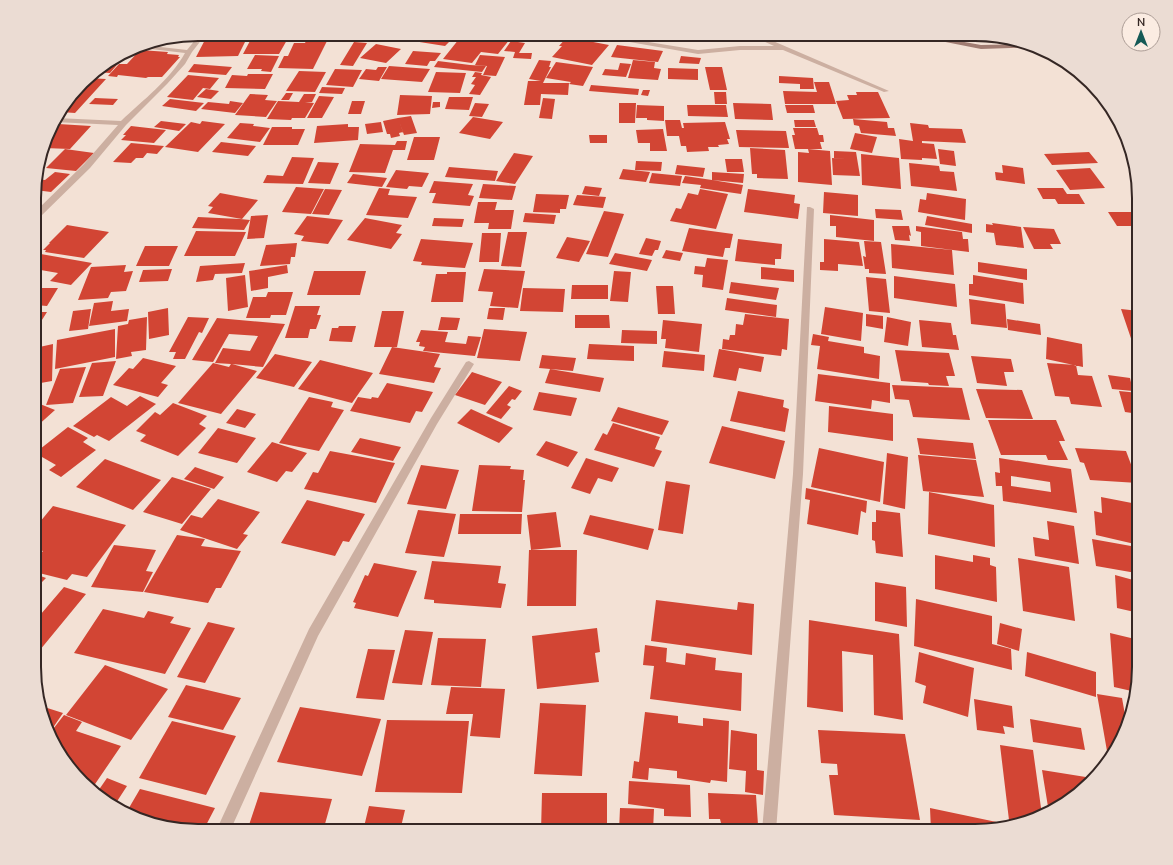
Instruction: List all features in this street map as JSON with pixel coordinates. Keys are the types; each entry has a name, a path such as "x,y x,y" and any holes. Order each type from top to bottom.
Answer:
{"street":[{"path":"41,211 87,166 123,123 165,84 183,63 198,41"},
{"path":"628,41 698,52 725,48 786,48"},
{"path":"768,41 886,91"},
{"path":"947,41 981,47 1017,46"},
{"path":"151,48 189,52"},
{"path":"61,120 123,123"},
{"path":"770,824 798,474 810,209"},
{"path":"226,824 313,633 434,421 469,364"}],"building":[{"path":"204,41 246,41 238,56 196,57"},
{"path":"250,41 286,41 279,54 243,54"},
{"path":"306,41 327,41 313,69 278,68 284,56 288,56 294,43 305,43"},
{"path":"413,41 450,41 445,46"},
{"path":"457,41 508,41 498,54 481,52 472,63 443,59"},
{"path":"511,41 525,43 519,53 532,53 531,59 513,58 515,52 504,51"},
{"path":"563,41 588,41 609,45 592,65 552,57 562,46 559,46"},
{"path":"354,42 367,43 353,66 340,65"},
{"path":"376,44 401,49 386,63 360,58"},
{"path":"617,45 663,51 658,62 611,57"},
{"path":"144,50 168,52 167,54 179,55 178,57 180,57 162,77 146,78 118,75 117,77 108,76 119,64 127,64 137,54"},
{"path":"413,51 441,53 435,61 430,61 427,66 405,64"},
{"path":"255,55 279,56 271,72 261,71 262,69 247,69"},
{"path":"480,55 505,57 496,76 483,75 487,66 475,65"},
{"path":"681,56 701,58 699,64 679,63"},
{"path":"539,60 551,61 549,67 551,67 543,83 569,83 568,95 541,94 540,105 524,105 528,81 541,81 529,79"},
{"path":"633,60 655,62 654,68 661,69 658,80 628,78"},
{"path":"438,61 486,66 482,72 434,67"},
{"path":"120,62 110,73 103,73"},
{"path":"556,62 593,67 583,86 569,84 571,82 546,78"},
{"path":"620,63 631,64 626,77 602,75 605,69 618,70"},
{"path":"194,64 232,67 226,75 188,72"},
{"path":"389,66 430,69 422,82 381,79"},
{"path":"378,67 387,67 379,81 359,79 366,69 376,70"},
{"path":"705,67 722,67 727,90 710,90"},
{"path":"668,68 698,69 698,80 668,79"},
{"path":"335,69 362,70 353,87 326,85"},
{"path":"299,71 326,72 315,92 286,91"},
{"path":"436,72 466,73 460,93 428,92"},
{"path":"475,72 491,77 480,95 469,94 475,85 471,84 476,77 472,77"},
{"path":"248,74 273,74 265,89 225,88 232,75 247,76"},
{"path":"188,75 219,78 210,89 203,88 193,100 167,97"},
{"path":"779,76 813,78 814,89 800,89 800,84 779,83"},
{"path":"96,78 106,79 75,113 66,112 80,94"},
{"path":"814,82 829,82 836,104 785,104 783,91 817,92"},
{"path":"591,85 639,89 638,95 589,91"},
{"path":"322,87 345,88 342,94 319,93"},
{"path":"206,89 219,91 211,99 197,97"},
{"path":"643,90 650,90 648,96 641,95"},
{"path":"714,92 726,92 727,104 715,104"},
{"path":"856,92 878,92 890,118 843,119 836,101 849,100 847,95 857,95"},
{"path":"286,93 293,93 289,100 281,100"},
{"path":"250,94 268,95 265,100 277,101 266,117 235,115"},
{"path":"304,94 316,94 312,102 305,102 314,103 305,118 292,118 291,120 267,119 278,101 299,102"},
{"path":"400,95 432,96 430,114 397,115"},
{"path":"319,96 334,97 322,118 307,118"},
{"path":"449,97 473,97 469,110 445,109"},
{"path":"95,98 118,99 113,105 89,104"},
{"path":"543,98 555,99 552,119 539,118"},
{"path":"170,99 204,103 196,111 162,106"},
{"path":"230,101 243,103 235,113 201,109 208,102 229,104"},
{"path":"352,101 365,101 361,114 348,114"},
{"path":"433,102 440,102 440,107 432,108"},
{"path":"475,103 489,104 482,117 469,116"},
{"path":"619,103 636,103 635,123 619,123"},
{"path":"733,103 771,104 773,120 735,119"},
{"path":"637,105 664,106 664,121 636,118"},
{"path":"687,105 726,105 728,117 688,116"},
{"path":"785,105 813,105 815,113 787,113"},
{"path":"411,116 417,133 404,135 398,118"},
{"path":"473,117 503,122 490,139 459,133"},
{"path":"398,118 403,132 399,133 400,136 391,138 390,134 387,134 383,121"},
{"path":"853,119 887,122 888,128 894,128 896,136 861,133 859,126 854,125"},
{"path":"665,120 680,120 682,128 684,128 683,123 725,122 730,139 727,139 729,144 718,145 719,147 708,147 709,151 687,152 686,146 681,146 679,136 667,136"},
{"path":"794,120 814,120 816,127 795,127"},
{"path":"161,121 186,124 179,131 154,127"},
{"path":"202,121 225,124 198,152 165,147 191,122 200,124"},
{"path":"381,122 383,132 367,134 365,124"},
{"path":"240,123 254,124 253,126 270,128 260,142 227,138"},
{"path":"910,123 928,125 929,128 962,129 966,143 922,141 922,143 934,144 937,159 901,159 899,139 913,141"},
{"path":"59,124 91,126 70,149 49,148"},
{"path":"348,124 348,127 359,127 358,140 314,143 317,126"},
{"path":"131,126 166,130 154,143 121,140 126,135 123,135"},
{"path":"272,127 292,127 292,129 305,129 298,145 263,145"},
{"path":"793,128 817,128 819,135 795,135"},
{"path":"663,129 667,151 650,151 650,143 638,143 636,130"},
{"path":"736,130 786,131 789,148 739,147"},
{"path":"855,133 877,137 872,153 850,149"},
{"path":"589,135 607,135 607,143 590,143"},
{"path":"792,135 823,135 824,142 820,142 822,149 795,149"},
{"path":"414,137 440,137 434,160 407,160"},
{"path":"397,141 407,141 405,150 393,150 385,173 349,172 360,144 395,145"},
{"path":"221,142 256,146 248,156 212,152"},
{"path":"131,143 164,146 157,154 147,153 143,158 136,158 131,163 113,162"},
{"path":"750,148 785,150 788,179 757,178 757,174 752,174"},
{"path":"65,149 94,153 76,171 46,168"},
{"path":"808,149 830,151 832,185 798,182 798,152 809,153"},
{"path":"938,149 954,151 956,166 940,164"},
{"path":"834,151 856,152 860,176 833,175 832,158 849,159 834,158"},
{"path":"1089,152 1098,163 1052,165 1044,154"},
{"path":"514,153 533,156 515,184 496,181"},
{"path":"861,154 899,158 901,189 862,185"},
{"path":"292,157 314,158 303,184 263,183 267,175 283,176"},
{"path":"725,159 742,159 744,172 727,172"},
{"path":"636,161 662,162 661,171 635,170"},
{"path":"318,162 339,163 330,184 308,183"},
{"path":"909,163 939,166 940,171 954,172 957,191 911,186"},
{"path":"677,165 705,168 703,177 675,174"},
{"path":"1002,165 1023,168 1025,184 996,180 995,172 1003,173"},
{"path":"449,167 498,171 495,181 445,177"},
{"path":"1090,168 1105,188 1070,190 1056,170"},
{"path":"623,169 650,172 646,182 619,179"},
{"path":"396,170 429,173 422,187 409,186 407,189 386,187"},
{"path":"55,172 70,174 51,192 41,191 42,180 45,180"},
{"path":"712,172 744,174 743,183 712,180"},
{"path":"652,173 682,176 680,186 649,183"},
{"path":"353,174 387,178 382,187 347,183"},
{"path":"685,176 743,185 741,194 700,188 701,185 682,183"},
{"path":"434,181 473,184 468,195 474,196 470,206 432,203 436,193 429,193"},
{"path":"483,184 516,186 512,200 479,198"},
{"path":"585,186 602,188 599,196 582,194"},
{"path":"296,187 324,189 311,214 282,212"},
{"path":"379,188 390,189 388,195 417,197 408,218 366,215"},
{"path":"1037,188 1063,188 1067,194 1079,194 1085,204 1058,204 1055,199 1043,199"},
{"path":"325,189 342,190 329,215 312,214"},
{"path":"700,189 728,194 716,229 670,221 676,208 681,209 688,193 698,195"},
{"path":"748,189 795,195 794,203 800,204 798,219 744,212"},
{"path":"824,192 858,195 858,216 823,213"},
{"path":"220,193 258,200 242,219 208,213 213,207 208,206"},
{"path":"927,193 966,199 965,220 918,212 920,199 926,200"},
{"path":"536,194 569,195 566,209 560,209 560,213 533,212"},
{"path":"577,195 606,197 603,208 573,205"},
{"path":"478,202 497,202 495,210 514,210 511,229 488,229 489,223 474,223"},
{"path":"875,209 901,210 903,220 876,218"},
{"path":"604,211 624,214 608,257 586,254"},
{"path":"1108,212 1132,212 1132,226 1117,226"},
{"path":"525,213 556,215 554,224 523,222"},
{"path":"268,215 264,238 247,239 251,216"},
{"path":"830,215 874,220 874,241 836,237 836,226 830,226"},
{"path":"307,216 343,220 328,244 301,241 304,236 294,234"},
{"path":"927,216 972,224 972,233 925,225"},
{"path":"198,217 250,220 244,230 192,228"},
{"path":"365,218 402,225 396,233 402,234 391,249 347,240"},
{"path":"434,218 464,219 462,227 432,226"},
{"path":"992,223 1021,227 1024,248 996,245 994,233 986,232 986,224 993,225"},
{"path":"67,225 109,232 84,258 45,252 46,250 43,250"},
{"path":"892,226 909,226 911,236 909,235 910,241 895,240"},
{"path":"916,226 962,232 963,239 968,239 969,252 921,246 921,232 916,231"},
{"path":"1023,227 1054,229 1061,244 1050,244 1053,249 1034,249"},
{"path":"689,228 733,234 730,248 725,248 723,257 682,251"},
{"path":"196,231 246,232 235,256 184,256"},
{"path":"508,232 527,232 521,267 501,266"},
{"path":"482,233 501,233 499,262 479,262"},
{"path":"567,237 590,241 579,262 556,258"},
{"path":"646,238 661,241 658,250 655,250 652,256 639,254"},
{"path":"421,239 473,243 465,268 421,265 422,262 413,261"},
{"path":"738,239 782,244 781,259 775,259 775,265 735,261"},
{"path":"824,239 859,242 863,266 838,264 838,271 820,270 820,262 824,262"},
{"path":"864,241 881,242 886,274 869,273 869,269 865,269 863,256 866,257"},
{"path":"297,243 295,257 291,257 290,264 260,266 266,245"},
{"path":"891,244 952,250 954,275 892,268"},
{"path":"145,246 178,246 169,266 136,266"},
{"path":"666,250 683,253 680,261 662,258"},
{"path":"615,253 652,260 647,271 609,264"},
{"path":"41,254 92,263 71,285 50,281 58,273 41,270"},
{"path":"707,258 728,260 723,290 702,287 703,275 694,274 695,266 705,267"},
{"path":"978,262 1027,269 1027,280 978,272"},
{"path":"245,263 242,273 215,274 213,280 196,282 200,266"},
{"path":"126,265 124,272 133,271 126,291 111,292 108,298 78,300 91,267"},
{"path":"287,265 288,273 268,277 268,288 251,291 249,271"},
{"path":"761,267 794,270 794,282 761,279"},
{"path":"172,269 168,281 139,282 143,270"},
{"path":"484,269 525,271 518,308 490,306 493,292 478,291"},
{"path":"314,271 366,271 360,295 307,295"},
{"path":"614,271 631,272 628,302 610,301"},
{"path":"447,272 466,272 463,302 431,302 436,274 447,274"},
{"path":"245,275 248,307 228,311 226,278"},
{"path":"973,275 1023,283 1024,304 969,295 969,284 973,284"},
{"path":"894,276 955,284 957,307 894,298"},
{"path":"866,277 886,279 890,313 869,311"},
{"path":"731,282 779,288 776,300 729,293"},
{"path":"572,285 608,285 608,299 571,299"},
{"path":"656,286 673,286 675,314 658,314"},
{"path":"41,288 58,288 47,306 41,306"},
{"path":"523,288 565,289 563,312 520,311"},
{"path":"268,292 293,292 286,315 271,315 270,318 246,318 253,297 266,297"},
{"path":"727,298 777,305 776,317 725,310"},
{"path":"969,299 1005,304 1007,328 971,324"},
{"path":"113,301 111,311 129,309 127,321 89,326 94,303"},
{"path":"295,306 320,306 317,315 321,315 316,329 310,329 308,338 285,338"},
{"path":"825,307 863,313 861,341 821,334"},
{"path":"168,308 169,335 149,339 148,312"},
{"path":"489,308 505,308 503,320 487,319"},
{"path":"91,309 88,329 69,331 73,311"},
{"path":"1121,309 1132,310 1132,341"},
{"path":"382,311 404,311 397,347 374,347"},
{"path":"41,312 47,312 41,322"},
{"path":"745,314 789,319 787,350 782,349 781,356 722,349 723,339 729,340 730,335 735,335 736,324 743,325"},
{"path":"866,314 883,316 883,329 866,326"},
{"path":"575,315 609,315 610,328 575,328"},
{"path":"147,317 146,350 131,352 132,356 116,359 118,326 128,324 129,320"},
{"path":"188,317 209,318 202,333 199,332 185,359 173,359 176,352 169,352"},
{"path":"441,317 460,318 457,330 438,330"},
{"path":"887,317 911,322 908,346 884,342"},
{"path":"217,318 285,324 263,367 232,364 257,371 221,414 178,403 213,363 229,367 231,364 215,363 223,348 250,351 258,336 229,334 213,362 192,360"},
{"path":"1007,319 1040,324 1041,335 1008,330"},
{"path":"663,320 702,324 699,352 665,348 666,339 661,339"},
{"path":"919,320 951,323 953,335 956,335 959,350 922,347"},
{"path":"339,326 356,326 352,342 329,341 332,328 338,328"},
{"path":"115,329 115,357 55,369 57,340"},
{"path":"484,329 527,332 520,361 477,358"},
{"path":"421,330 448,332 445,342 466,344 468,336 481,337 475,356 423,351 425,347 419,346 420,342 416,342"},
{"path":"622,330 657,331 657,344 621,343"},
{"path":"813,334 829,337 828,341 864,347 864,353 880,356 879,379 817,369 820,346 811,345"},
{"path":"1047,337 1082,344 1083,367 1046,359"},
{"path":"53,344 52,381 41,383 41,347"},
{"path":"589,344 634,346 634,361 587,359"},
{"path":"392,347 440,354 434,367 441,368 434,383 379,374"},
{"path":"719,349 764,357 761,372 739,368 736,381 713,377"},
{"path":"895,350 949,353 955,376 946,376 949,386 901,381"},
{"path":"664,351 705,355 704,371 662,367"},
{"path":"275,354 312,362 294,387 256,378"},
{"path":"542,355 576,358 573,371 539,368"},
{"path":"971,356 1011,359 1014,372 1004,372 1007,386 977,383"},
{"path":"143,358 176,366 161,383 168,385 158,397 113,385 129,368 133,369"},
{"path":"320,360 373,373 352,403 298,389"},
{"path":"116,361 103,396 79,397 92,363"},
{"path":"1047,363 1076,365 1078,375 1092,376 1102,407 1071,404 1069,397 1055,396"},
{"path":"86,367 73,403 46,405 60,369"},
{"path":"550,369 604,378 600,392 545,383"},
{"path":"472,372 502,382 485,405 455,395"},
{"path":"818,374 890,383 890,403 872,400 871,409 815,401"},
{"path":"1108,375 1130,378 1132,391 1112,389"},
{"path":"387,383 433,392 422,412 416,411 410,423 350,411 358,397 371,399 372,397 378,398"},
{"path":"892,385 962,388 970,420 913,417 909,400 895,399"},
{"path":"509,386 522,391 515,400 512,399 507,405 511,407 501,419 486,413"},
{"path":"976,389 1022,390 1033,419 986,418"},
{"path":"738,391 784,400 783,407 789,409 785,432 730,421"},
{"path":"1119,391 1132,392 1132,413 1125,412"},
{"path":"539,392 577,398 571,416 533,410"},
{"path":"140,396 156,404 109,441 97,435 94,437 73,426 111,397 127,406"},
{"path":"309,397 333,402 331,407 344,410 319,451 279,443"},
{"path":"173,403 207,416 199,424 206,428 178,456 140,441 146,435 136,431 155,412 160,415"},
{"path":"41,404 55,410 41,423"},
{"path":"829,406 893,414 893,441 828,432"},
{"path":"618,407 669,421 662,435 611,421"},
{"path":"237,409 256,414 245,428 226,423"},
{"path":"471,409 513,428 499,443 457,423"},
{"path":"988,420 1056,420 1065,441 1059,441 1068,460 1048,460 1046,455 1001,455"},
{"path":"613,423 660,437 655,449 662,451 654,467 594,450 603,433 607,435"},
{"path":"722,426 785,441 775,479 709,463"},
{"path":"68,427 88,438 83,442 96,450 61,477 49,470 56,465 41,456 41,448"},
{"path":"218,428 256,438 237,463 198,453"},
{"path":"360,438 401,447 393,461 351,452"},
{"path":"917,438 973,443 976,459 920,454"},
{"path":"546,441 578,452 568,467 536,455"},
{"path":"272,442 307,453 292,472 286,471 277,482 247,472"},
{"path":"819,448 884,462 880,502 811,487"},
{"path":"1075,448 1126,451 1132,467 1132,483 1090,480 1084,463 1080,462"},
{"path":"330,451 395,463 376,503 304,489 313,472 318,473"},
{"path":"887,453 908,457 905,509 883,504"},
{"path":"918,455 976,460 984,497 923,491"},
{"path":"586,458 619,468 612,482 598,478 590,494 571,488"},
{"path":"999,458 1071,469 1077,513 1003,501 1002,486 996,486 995,472 1000,473","holes":["1011,476 1050,482 1051,492 1011,486"]},
{"path":"105,459 161,480 133,510 76,487"},
{"path":"421,465 459,470 446,509 407,504"},
{"path":"479,465 511,466 510,469 524,470 523,480 525,480 522,512 472,511"},
{"path":"195,467 224,477 214,489 184,479"},
{"path":"172,477 211,489 182,524 143,512"},
{"path":"666,481 690,485 683,534 658,530"},
{"path":"806,488 867,501 866,513 861,511 858,535 807,524 810,500 805,499"},
{"path":"929,492 994,505 995,547 928,534"},
{"path":"1101,497 1132,503 1132,543 1096,535 1094,511 1102,513"},
{"path":"218,499 260,512 243,534 248,535 237,549 180,530 191,515 202,518"},
{"path":"307,500 365,514 349,542 343,541 335,556 281,543"},
{"path":"53,506 126,525 87,577 72,574 67,580 41,574 41,553 43,551 41,550 41,521"},
{"path":"418,510 456,514 444,557 405,553"},
{"path":"876,510 900,513 903,557 876,553 875,541 872,540 872,522 876,522"},
{"path":"556,512 561,547 531,550 527,515"},
{"path":"460,514 522,514 521,534 458,534"},
{"path":"590,515 654,529 648,550 583,534"},
{"path":"1047,521 1074,526 1079,564 1035,556 1033,537 1049,540"},
{"path":"177,535 205,539 201,546 241,551 221,588 216,588 208,603 144,592"},
{"path":"1092,539 1131,546 1132,572 1096,566"},
{"path":"114,545 156,550 146,571 153,572 143,592 91,587"},
{"path":"529,550 577,550 576,606 527,606"},
{"path":"935,555 973,562 973,555 990,558 990,565 996,567 997,602 935,589"},
{"path":"1018,558 1069,567 1075,621 1023,611"},
{"path":"432,561 501,566 498,583 506,584 501,608 434,603 434,600 424,599"},
{"path":"374,563 417,571 398,617 354,608 356,603 353,602 365,575 368,576"},
{"path":"1115,575 1132,580 1132,611 1117,608"},
{"path":"41,576 46,578 41,583"},
{"path":"875,582 906,587 907,627 875,621"},
{"path":"64,587 86,594 41,649 41,614"},
{"path":"916,599 992,616 992,644 1011,649 1012,670 914,646"},
{"path":"656,600 737,610 738,602 754,604 752,655 651,641"},
{"path":"103,609 144,618 148,611 174,617 170,623 191,628 165,674 74,653"},
{"path":"809,620 899,634 903,720 874,715 873,655 842,651 843,712 807,707"},
{"path":"208,622 235,628 205,683 177,677"},
{"path":"1000,623 1022,629 1019,651 997,644"},
{"path":"597,628 600,652 595,653 599,682 537,689 532,636"},
{"path":"405,630 433,632 422,685 392,683"},
{"path":"1110,633 1132,638 1130,691 1114,687"},
{"path":"438,638 486,639 481,687 431,685"},
{"path":"645,645 667,648 666,662 685,665 686,653 716,658 715,670 742,673 741,711 650,699 654,666 643,665"},
{"path":"368,649 395,650 384,700 356,698"},
{"path":"919,652 974,668 968,717 923,703 926,686 915,682"},
{"path":"1027,652 1096,672 1096,697 1025,676"},
{"path":"105,665 168,689 131,740 66,715"},
{"path":"186,685 241,698 223,730 168,717"},
{"path":"451,687 505,689 500,738 470,736 473,714 446,714"},
{"path":"1097,694 1122,698 1125,715 1116,737 1107,751"},
{"path":"974,699 1012,706 1014,728 1003,726 1005,734 977,730"},
{"path":"540,703 586,705 582,776 534,774"},
{"path":"300,707 381,719 362,776 277,762"},
{"path":"46,708 63,713 53,727"},
{"path":"645,712 678,716 678,723 703,726 703,718 729,721 727,782 711,780 710,783 677,778 677,771 649,768 648,780 632,778 634,761 639,762"},
{"path":"64,715 82,722 76,731 121,746 94,785 73,763 62,746 54,728"},
{"path":"1030,719 1081,728 1085,750 1033,742"},
{"path":"387,720 469,721 462,793 375,792"},
{"path":"172,721 236,736 206,795 139,778"},
{"path":"731,730 757,734 757,770 764,771 763,795 745,792 746,771 729,769"},
{"path":"818,730 905,734 920,820 834,815 829,775 838,775 837,764 821,763"},
{"path":"1000,745 1033,750 1041,810 1026,816 1009,820"},
{"path":"1042,770 1087,777 1071,792 1048,806"},
{"path":"107,778 127,786 117,802 99,789"},
{"path":"629,781 690,785 691,817 664,816 664,809 628,804"},
{"path":"140,789 215,808 207,824 177,823 157,819 129,808"},
{"path":"260,792 332,799 325,824 249,824"},
{"path":"542,793 607,793 607,824 541,824"},
{"path":"708,793 756,795 758,824 721,823 720,819 709,819"},
{"path":"369,806 405,810 402,824 365,824"},
{"path":"620,808 654,809 653,824 619,824"},
{"path":"930,808 999,822 986,824 931,824"}]}
